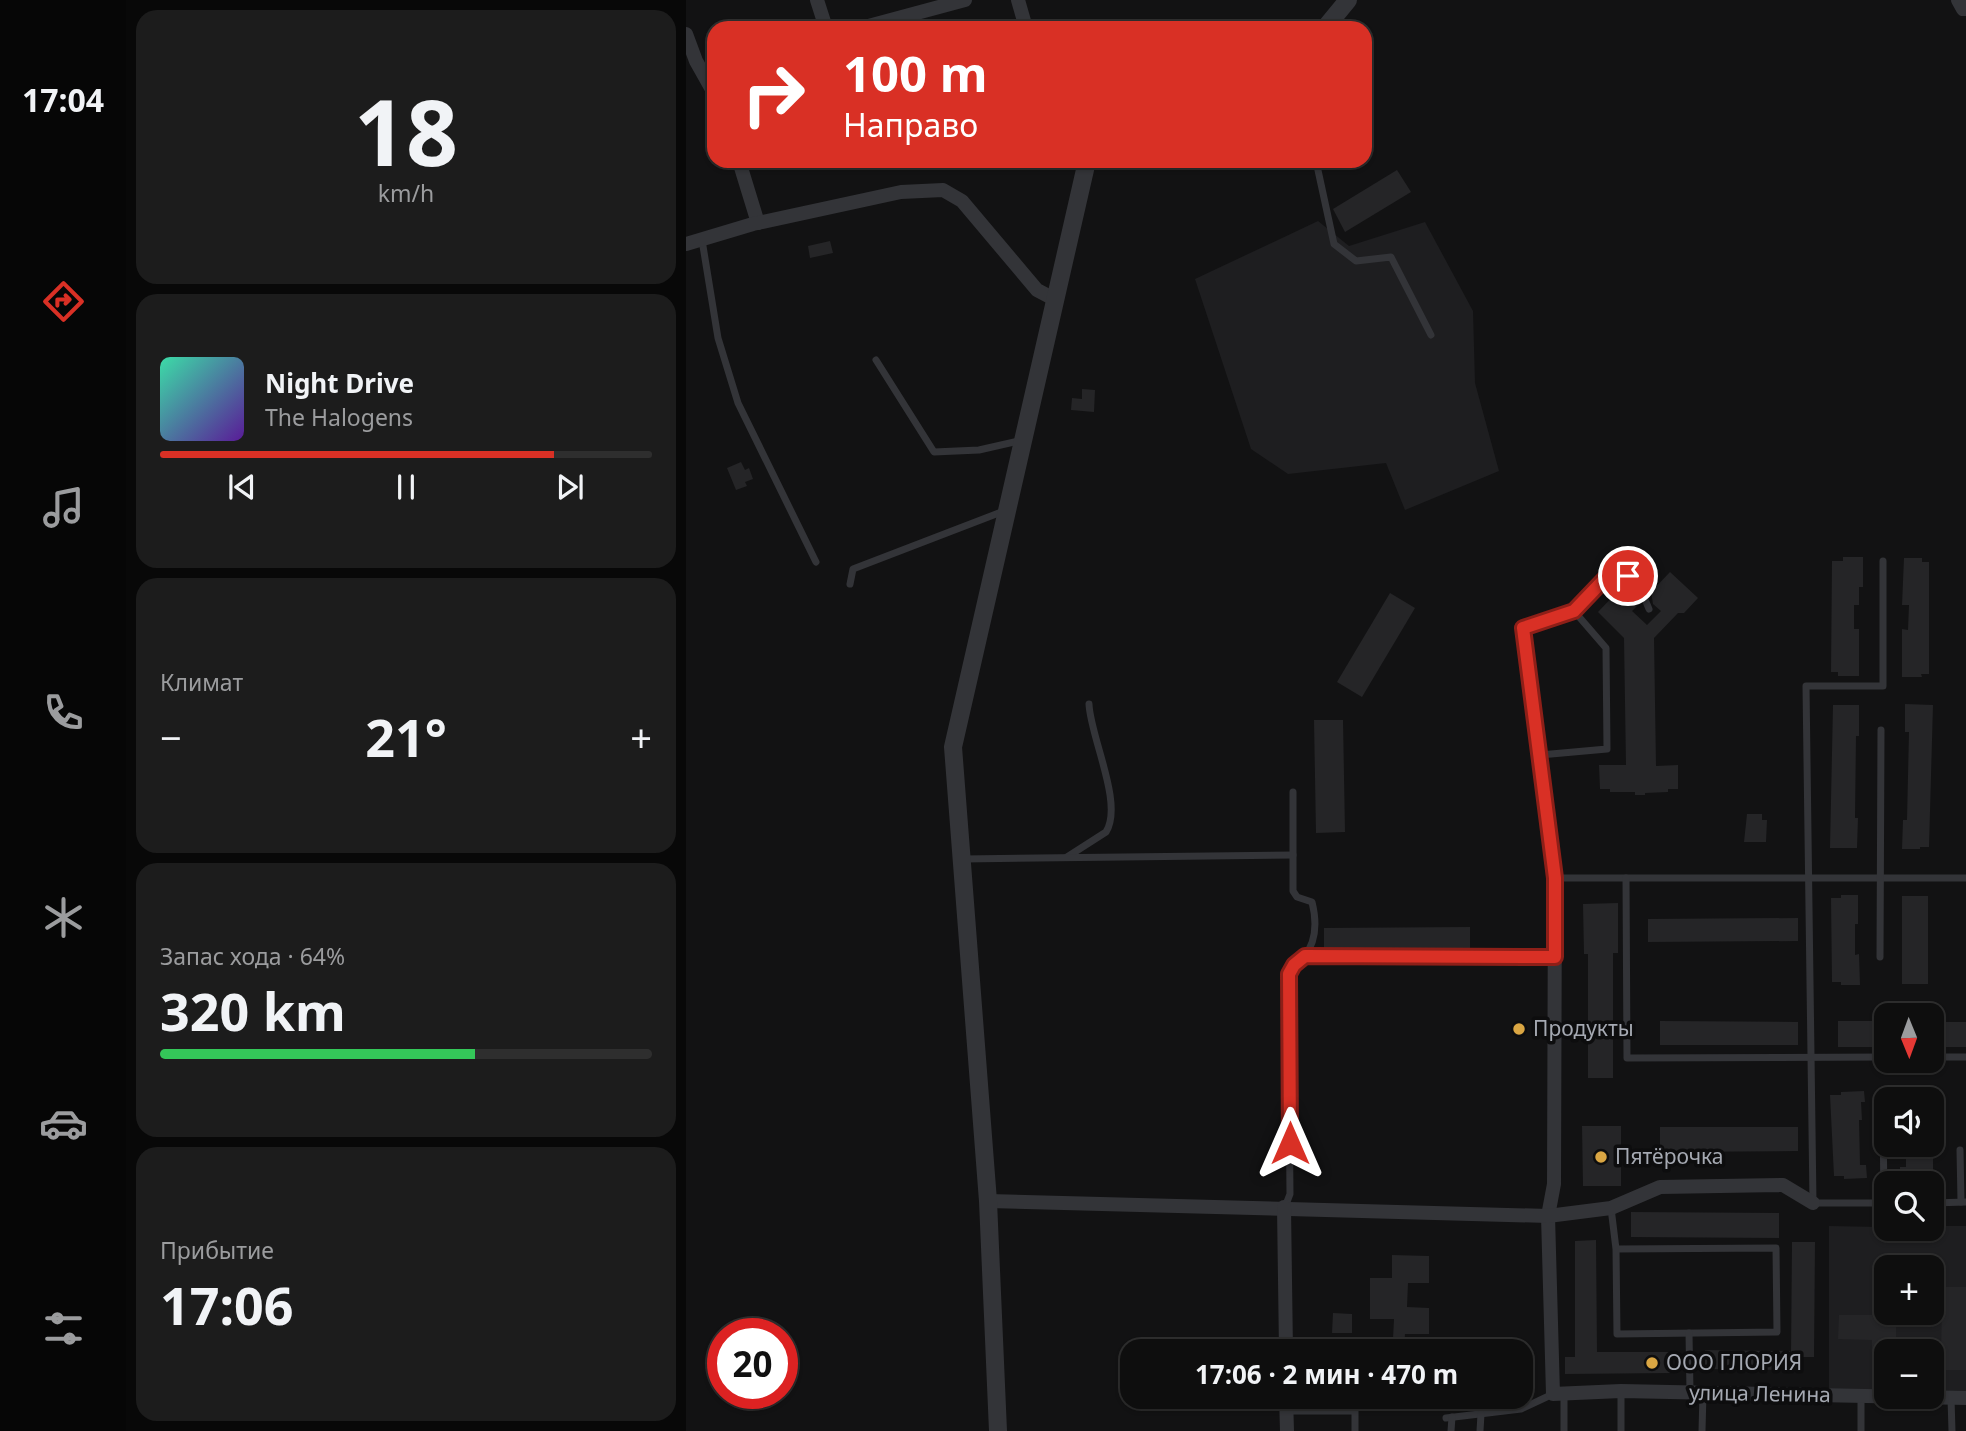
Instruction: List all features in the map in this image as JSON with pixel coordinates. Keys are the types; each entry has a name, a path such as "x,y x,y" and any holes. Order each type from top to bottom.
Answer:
{"street":[{"path":"817,0 824,21"},
{"path":"887,21 965,0"},
{"path":"1018,0 1024,21"},
{"path":"1331,21 1349,0"},
{"path":"1958,0 1963,9 1966,9"},
{"path":"686,34 707,81"},
{"path":"741,168 758,223"},
{"path":"998,1431 988,1201 953,747 1085,168"},
{"path":"686,244 758,223 901,192 943,190 962,201 1037,290 1056,300"},
{"path":"1555,878 1554,1184 1548,1216 1559,1393"},
{"path":"988,1201 1548,1216 1611,1208 1660,1187 1783,1185 1813,1203"},
{"path":"1284,1207 1286,1339"},
{"name":"улица Ленина","path":"1559,1393 1621,1391 1959,1398"},
{"path":"1287,1409 1287,1431"}],"lane":[{"path":"1318,168 1334,244 1356,261 1391,257 1431,335"},
{"path":"702,239 718,338 738,403 816,562"},
{"path":"876,360 934,452 979,450 1024,440"},
{"path":"850,584 853,569 1008,509"},
{"path":"1874,1203 1813,1203 1806,686 1883,687 1883,561"},
{"path":"1649,609 1639,585 1617,566 1574,611 1523,628 1555,878 1966,878"},
{"path":"1540,755 1607,749 1606,648 1574,611"},
{"path":"1066,857 1106,832 1112,813 1089,704"},
{"path":"1880,957 1881,730"},
{"path":"1284,1207 1290,1194 1289,974 1294,965 1305,956 1315,938 1312,902 1297,897 1293,891 1293,792"},
{"path":"962,859 1293,855"},
{"path":"1626,878 1627,1058 1874,1057"},
{"path":"1305,956 1555,957"},
{"path":"1944,1057 1966,1057"},
{"path":"1944,1203 1963,1202 1960,1150"},
{"path":"1611,1208 1616,1250 1617,1334 1777,1332 1776,1248 1616,1250"},
{"path":"1689,1333 1702,1431"},
{"path":"1621,1391 1621,1431"},
{"path":"1451,1431 1449,1418 1526,1408 1559,1393 1564,1431"},
{"path":"1861,1396 1861,1431"},
{"path":"1952,1431 1959,1398"},
{"path":"1330,1409 1355,1412 1355,1431"},
{"path":"1480,1414 1480,1431"}],"shaded area":[{"path":"1318,221 1349,246 1425,222 1473,311 1475,383 1499,471 1405,510 1386,463 1288,474 1251,449 1195,279"},
{"path":"1829,1226 1874,1227 1874,1241 1944,1241 1944,1226 1966,1226 1966,1391 1944,1391 1944,1339 1874,1339 1874,1391 1829,1391"}],"building":[{"path":"1397,170 1411,192 1345,232 1333,209"},
{"path":"830,241 833,253 810,258 808,246"},
{"path":"1082,389 1095,390 1094,412 1071,410 1072,398 1082,399"},
{"path":"741,462 745,470 749,468 753,479 745,482 747,486 736,490 727,468"},
{"path":"1843,557 1863,557 1863,587 1859,587 1859,605 1854,605 1854,629 1859,629 1859,676 1838,676 1838,672 1831,672 1832,561 1843,561"},
{"path":"1904,558 1922,558 1922,562 1929,562 1929,674 1921,674 1922,677 1902,677 1902,629 1908,630 1909,605 1902,605"},
{"path":"1670,572 1698,598 1684,613 1678,613 1654,638 1656,766 1678,765 1678,789 1645,795 1635,795 1635,792 1610,792 1610,789 1600,789 1599,765 1626,765 1624,638 1598,612 1620,589 1637,606 1632,611 1647,625 1661,611 1653,604 1651,592"},
{"path":"1390,593 1415,608 1362,697 1337,682"},
{"path":"1905,704 1933,705 1929,847 1920,849 1902,849 1903,820 1907,820 1909,732 1905,732"},
{"path":"1833,705 1859,705 1859,736 1856,736 1857,848 1830,848"},
{"path":"1314,720 1343,720 1345,832 1316,833"},
{"path":"1747,814 1762,814 1762,820 1767,820 1766,842 1744,842"},
{"path":"1841,895 1858,895 1855,955 1859,954 1860,985 1832,982 1831,898 1841,898"},
{"path":"1902,896 1928,896 1928,984 1902,984"},
{"path":"1618,903 1618,953 1613,953 1613,1078 1588,1078 1588,954 1584,954 1583,904"},
{"path":"1798,918 1798,941 1648,942 1648,919"},
{"path":"1470,927 1470,951 1324,950 1324,928"},
{"path":"1660,1021 1798,1022 1798,1045 1660,1045"},
{"path":"1838,1021 1874,1021 1874,1047 1838,1047"},
{"path":"1944,1022 1966,1022 1966,1047 1944,1047"},
{"path":"1864,1091 1865,1102 1861,1102 1862,1120 1859,1120 1860,1165 1866,1165 1867,1178 1844,1179 1844,1176 1834,1176 1830,1095"},
{"path":"1582,1126 1621,1126 1621,1186 1583,1186"},
{"path":"1660,1127 1798,1127 1798,1151 1660,1152"},
{"path":"1906,1157 1933,1157 1933,1171 1900,1171 1900,1167 1906,1167"},
{"path":"1631,1212 1779,1213 1779,1238 1631,1237"},
{"path":"1596,1240 1597,1352 1672,1352 1672,1373 1565,1374 1565,1357 1575,1357 1575,1241"},
{"path":"1792,1242 1815,1242 1814,1357 1791,1357"},
{"path":"1392,1255 1429,1256 1429,1283 1408,1283 1407,1307 1429,1308 1429,1334 1405,1334 1405,1339 1393,1339 1394,1319 1370,1319 1370,1278 1392,1278"},
{"path":"1874,1287 1874,1325 1896,1325 1896,1339 1874,1339 1874,1370 1872,1340 1838,1339 1839,1315 1872,1315"},
{"path":"1944,1287 1966,1287 1966,1370 1944,1370 1944,1339 1941,1339"},
{"path":"1333,1313 1352,1314 1352,1333 1332,1333"},
{"path":"1705,1350 1790,1351 1790,1370 1705,1369"}],"place":[{"name":"Продукты","path":"1519,1029"},
{"name":"Пятёрочка","path":"1601,1157"},
{"name":"ООО ГЛОРИЯ","path":"1652,1363"}],"route":[{"path":"1290,1143 1289,974 1294,965 1305,956 1555,957 1555,878 1523,628 1574,611 1617,566 1628,576"}]}
